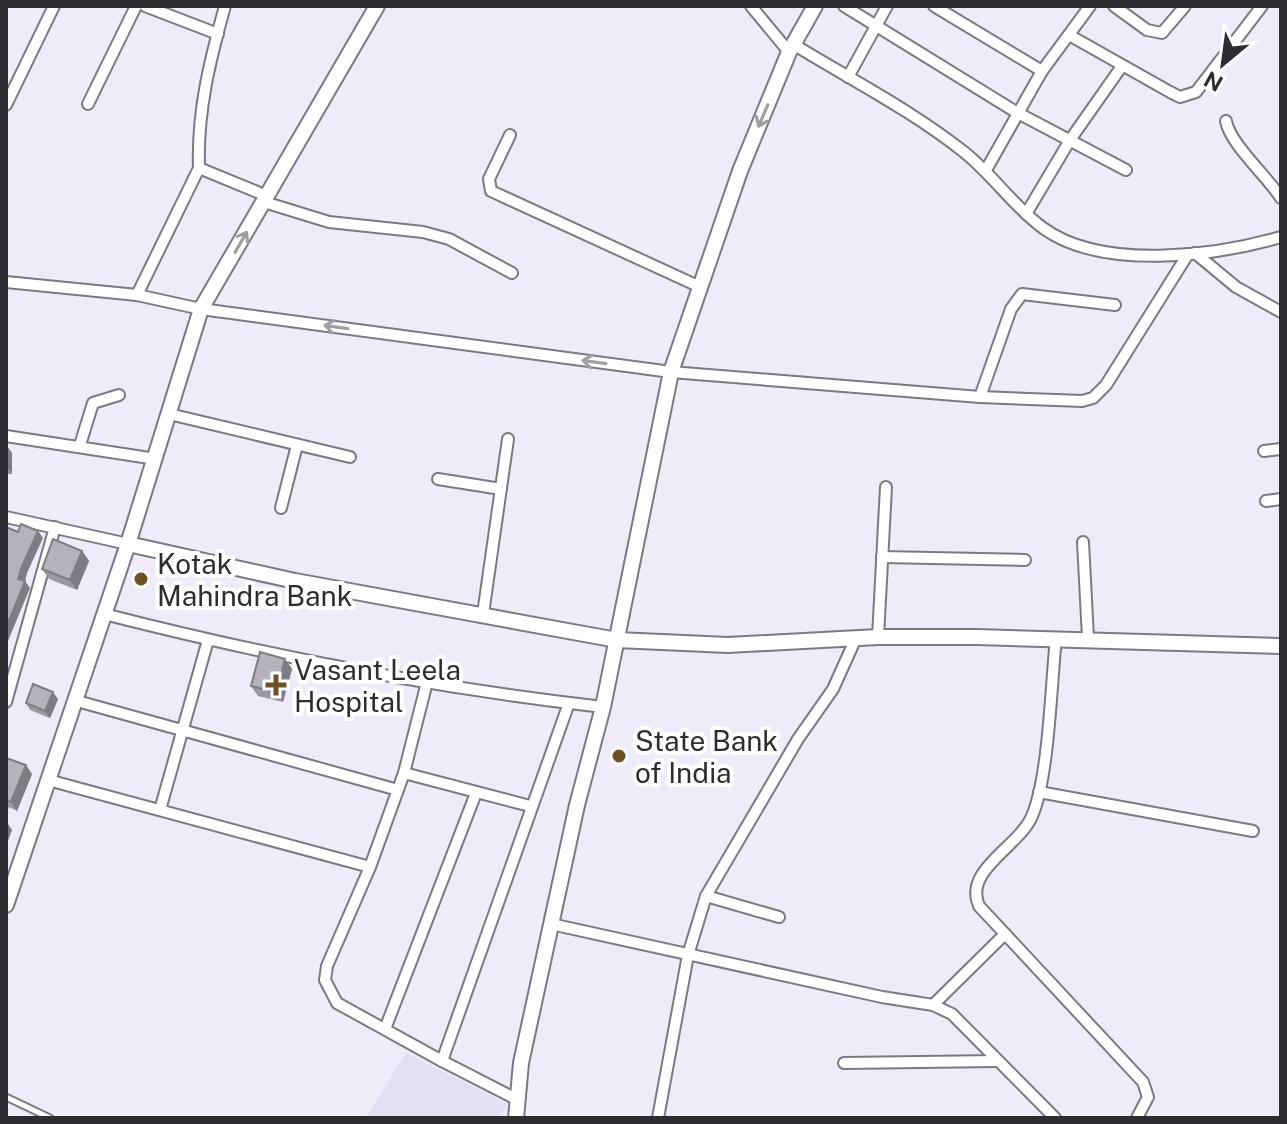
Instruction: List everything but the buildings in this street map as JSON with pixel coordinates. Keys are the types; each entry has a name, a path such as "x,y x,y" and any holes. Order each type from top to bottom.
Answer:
{"street":[{"path":"6,105 54,6"},
{"path":"88,104 136,6"},
{"path":"145,6 218,34"},
{"path":"137,295 199,168 198,129 205,79 225,6"},
{"path":"7,897 77,701 201,309 377,6"},
{"path":"751,6 791,48 848,77 925,124 986,170 1026,214 1066,241 1095,249 1152,255 1192,253 1281,237"},
{"path":"516,1118 516,1099 551,924 577,805 603,707 671,372 740,171 791,48 815,6"},
{"path":"844,6 1016,112 1126,170"},
{"path":"848,77 887,6"},
{"path":"934,6 1042,71"},
{"path":"986,170 1016,112 1042,71 1090,6"},
{"path":"1114,6 1147,30 1162,33 1185,6"},
{"path":"1069,35 1180,97 1187,96 1196,92 1262,6"},
{"path":"1026,214 1070,140 1122,66"},
{"path":"1226,121 1230,135 1266,174 1281,198"},
{"path":"510,135 489,179 491,191 698,286"},
{"path":"199,168 265,199 329,222 423,232 449,239 512,273"},
{"path":"1192,253 1236,287 1281,312"},
{"path":"6,282 137,295 201,309 671,372 980,397 1082,401 1093,398 1135,342 1192,253"},
{"path":"980,397 1011,309 1022,294 1115,305"},
{"path":"80,445 93,403 119,395"},
{"path":"169,414 350,457"},
{"path":"6,436 156,459"},
{"path":"483,614 508,439"},
{"path":"281,508 297,445"},
{"path":"1264,451 1281,449"},
{"path":"438,479 501,489"},
{"path":"878,637 886,487"},
{"path":"1266,501 1281,499"},
{"path":"6,517 295,581 617,640 728,645 878,637 1088,638 1256,648 1281,646"},
{"path":"6,702 55,527"},
{"path":"1083,542 1088,638"},
{"path":"882,557 1025,560"},
{"path":"104,614 208,640 427,682 603,707"},
{"path":"658,1118 688,955 706,896 798,739 833,689 856,638"},
{"path":"1056,638 1039,792 1027,827 979,877 975,888 979,906 1143,1082 1148,1097 1137,1118"},
{"path":"160,810 208,640"},
{"path":"427,682 404,773 370,867 327,966 325,980 337,1003 516,1099"},
{"path":"77,701 398,790"},
{"path":"442,1061 569,703"},
{"path":"404,773 530,806"},
{"path":"48,780 370,867"},
{"path":"1039,792 1253,831"},
{"path":"385,1029 476,793"},
{"path":"706,896 779,917"},
{"path":"551,924 933,1005 952,1014 1055,1118"},
{"path":"933,1005 1005,934"},
{"path":"844,1063 997,1061"}],"lane":[{"path":"6,1097 50,1118"}],"shaded area":[{"path":"406,1053 507,1104 499,1118 366,1118"}],"place":[{"name":"Kotak Mahindra Bank","path":"141,579"},
{"name":"Vasant Leela Hospital","path":"276,685"},
{"name":"State Bank of India","path":"619,756"}]}
